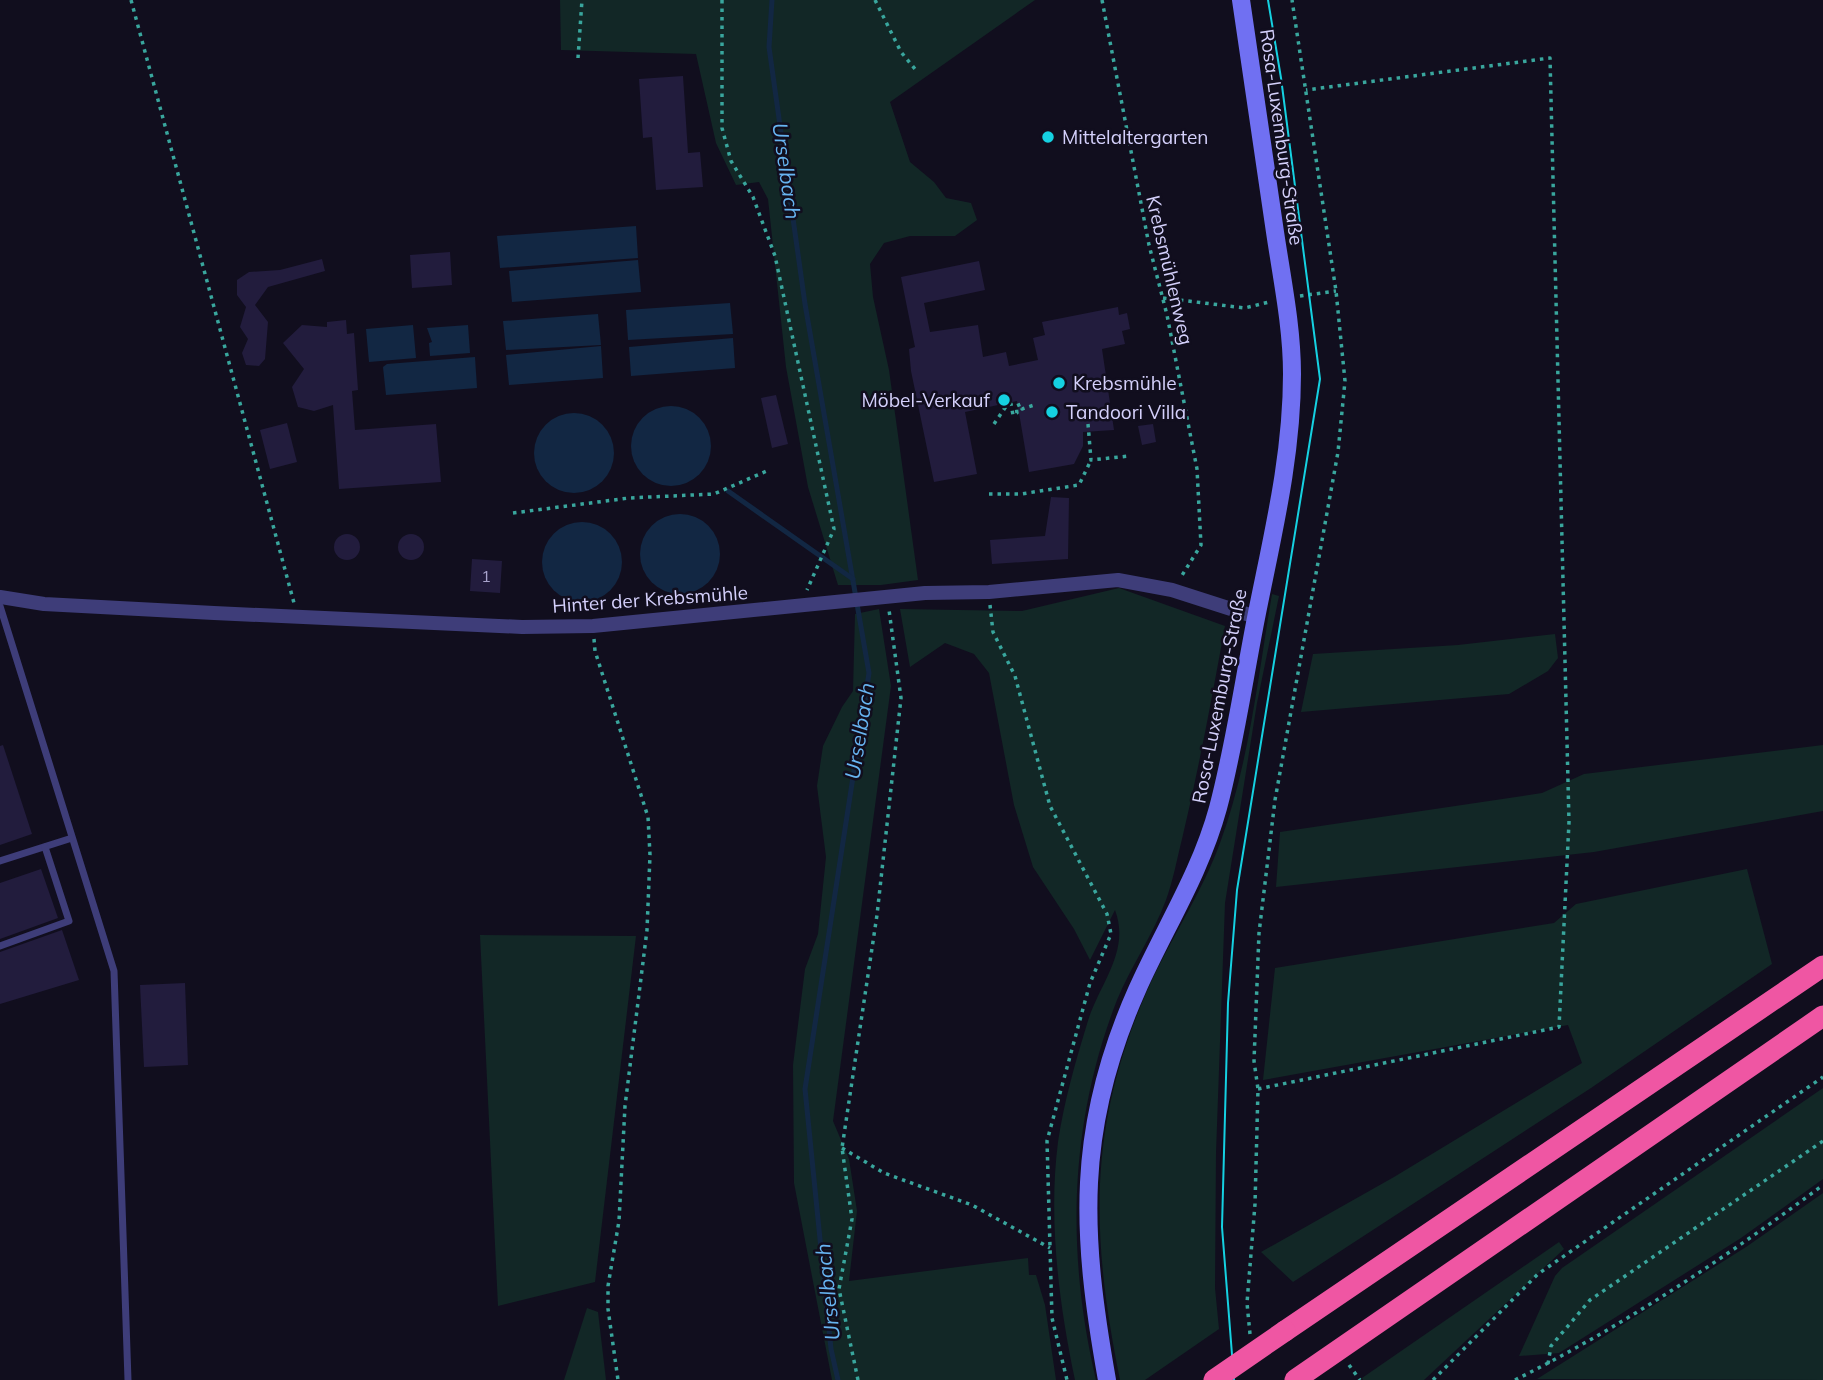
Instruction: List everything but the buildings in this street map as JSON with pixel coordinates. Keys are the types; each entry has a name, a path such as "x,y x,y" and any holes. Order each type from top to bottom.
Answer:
{"highway":[{"path":"1214,1380 1823,966"},
{"path":"1303,1375 1823,1016"}],"main road":[{"name":"Rosa-Luxemburg-Straße","path":"1107,1380 1091,1289 1086,1226 1089,1165 1100,1098 1115,1044 1138,988 1198,870 1218,809 1243,696 1284,482 1290,430 1292,370 1279,298 1241,0"}],"street":[{"name":"Hinter der Krebsmühle","path":"0,597 44,604 298,617 593,626 887,597 989,592 1118,580 1172,590 1256,617"}],"lane":[{"path":"0,606 114,971 128,1380"},
{"path":"0,861 72,838"},
{"path":"0,946 69,921 45,847"}],"path":[{"path":"131,0 298,617"},
{"path":"578,58 582,0"},
{"path":"722,0 722,128 731,161 753,197 775,256 834,529 800,606"},
{"path":"875,0 901,52 915,69"},
{"name":"Krebsmühlenweg","path":"1102,0 1149,245 1197,470 1201,545 1177,582"},
{"path":"1247,1303 1255,1204 1258,1089 1254,1061 1260,920 1275,800 1338,452 1345,381 1336,291 1292,0"},
{"path":"1258,1089 1559,1027 1569,822 1550,58 1306,90"},
{"path":"1162,298 1245,307 1267,304 1279,298 1336,291"},
{"path":"995,424 1007,405 1011,404 1013,415 1017,413 1016,406 1021,404 1023,409 1037,404"},
{"path":"989,494 1021,494 1079,485 1091,460 1087,424"},
{"path":"1091,460 1129,456"},
{"path":"513,513 629,498 714,494 769,470"},
{"path":"989,592 993,632 1015,676 1050,806 1107,914 1111,934 1090,983 1047,1142 1052,1318 1067,1380"},
{"path":"858,1380 839,1289 852,1219 842,1148 877,915 901,698 887,597"},
{"path":"593,626 595,651 648,817 650,855 647,930 625,1106 619,1221 608,1286 608,1309 618,1380"},
{"path":"1433,1380 1538,1274 1823,1077"},
{"path":"1548,1364 1551,1346 1590,1300 1823,1141"},
{"path":"842,1148 884,1173 972,1205 1050,1248"},
{"path":"1515,1380 1650,1306 1823,1185"}],"green space":[{"path":"560,0 1035,0 890,102 910,162 934,182 946,198 971,203 977,220 955,236 910,236 884,243 870,264 873,297 889,370 918,580 881,585 838,585 808,487 786,367 768,199 759,182 736,185 716,143 696,54 561,50"},
{"path":"1119,588 1225,626 1200,759 1171,885 1155,926 1117,1000 1089,1093 1077,1188 1077,1236 1086,1332 1096,1380 1075,1380 1064,1322 1057,1262 1055,1172 1070,1083 1087,1024 1116,954 1119,925 1115,910 1090,960 1074,929 1033,867 1014,805 989,673 974,654 945,643 910,667 900,609 1022,611"},
{"path":"1272,594 1279,596 1257,703 1225,903 1216,1153 1215,1288 1219,1329 1145,1380 1120,1380 1110,1328 1100,1230 1104,1136 1113,1089 1127,1041 1147,991 1204,881 1230,813 1252,720"},
{"path":"879,609 891,686 833,1121 849,1159 857,1211 849,1281 1028,1258 1029,1275 1036,1275 1045,1305 1056,1380 832,1380 794,1183 793,1065 805,969 818,934 826,857 817,786 823,746 853,691 855,614"},
{"path":"1555,634 1558,658 1548,671 1509,694 1301,712 1313,654 1458,645"},
{"path":"1823,745 1823,811 1594,852 1276,887 1280,832 1542,793 1584,774"},
{"path":"1747,869 1772,964 1591,1088 1293,1282 1261,1252 1394,1177 1582,1063 1568,1025 1263,1080 1275,968 1554,923 1576,904"},
{"path":"480,935 636,936 595,1282 498,1306"},
{"path":"1823,1088 1823,1179 1741,1238 1559,1353 1519,1356 1555,1276 1562,1268"},
{"path":"1823,1193 1823,1380 1537,1379 1746,1247"},
{"path":"1559,1242 1564,1249 1424,1380 1363,1380 1362,1378"},
{"path":"587,1308 598,1312 606,1380 564,1380"}],"water":[{"path":"636,226 638,258 500,268 497,236"},
{"path":"638,260 641,292 512,302 509,271"},
{"path":"730,303 733,334 628,340 626,310"},
{"path":"598,314 601,345 506,350 503,321"},
{"path":"413,325 416,358 369,362 366,329"},
{"path":"468,325 470,353 430,356 429,343 432,342 427,328"},
{"path":"733,338 735,368 631,376 629,347"},
{"path":"601,346 603,378 509,385 506,355"},
{"path":"475,357 477,388 386,395 383,367 387,364"},
{"path":"663,406 679,406 693,413 704,424 711,438 708,461 693,479 679,486 663,486 649,479 638,468 631,454 631,438 638,424 649,413"},
{"path":"574,413 589,416 602,425 611,438 614,453 611,468 602,481 589,490 574,493 559,490 546,481 537,468 534,453 537,438 546,425 559,416"},
{"path":"680,514 695,517 708,526 717,539 720,554 717,569 708,582 695,591 680,594 665,591 652,582 643,569 640,554 643,539 652,526 665,517"},
{"path":"582,522 597,525 610,534 619,547 622,562 619,577 610,590 597,599 582,602 567,599 554,590 545,577 542,562 545,547 554,534 567,525"}],"waterway":[{"name":"Urselbach","path":"772,0 769,47 805,304 869,673 805,1089 831,1349 838,1380"},
{"path":"728,491 853,579"}],"tram line":[{"path":"1234,1380 1222,1227 1228,1003 1237,890 1320,379 1281,78 1268,0"}],"place":[{"name":"Mittelaltergarten","path":"1048,137"},
{"name":"Krebsmühle","path":"1059,383"},
{"name":"Möbel-Verkauf","path":"1004,400"},
{"name":"Tandoori Villa","path":"1052,412"}]}
